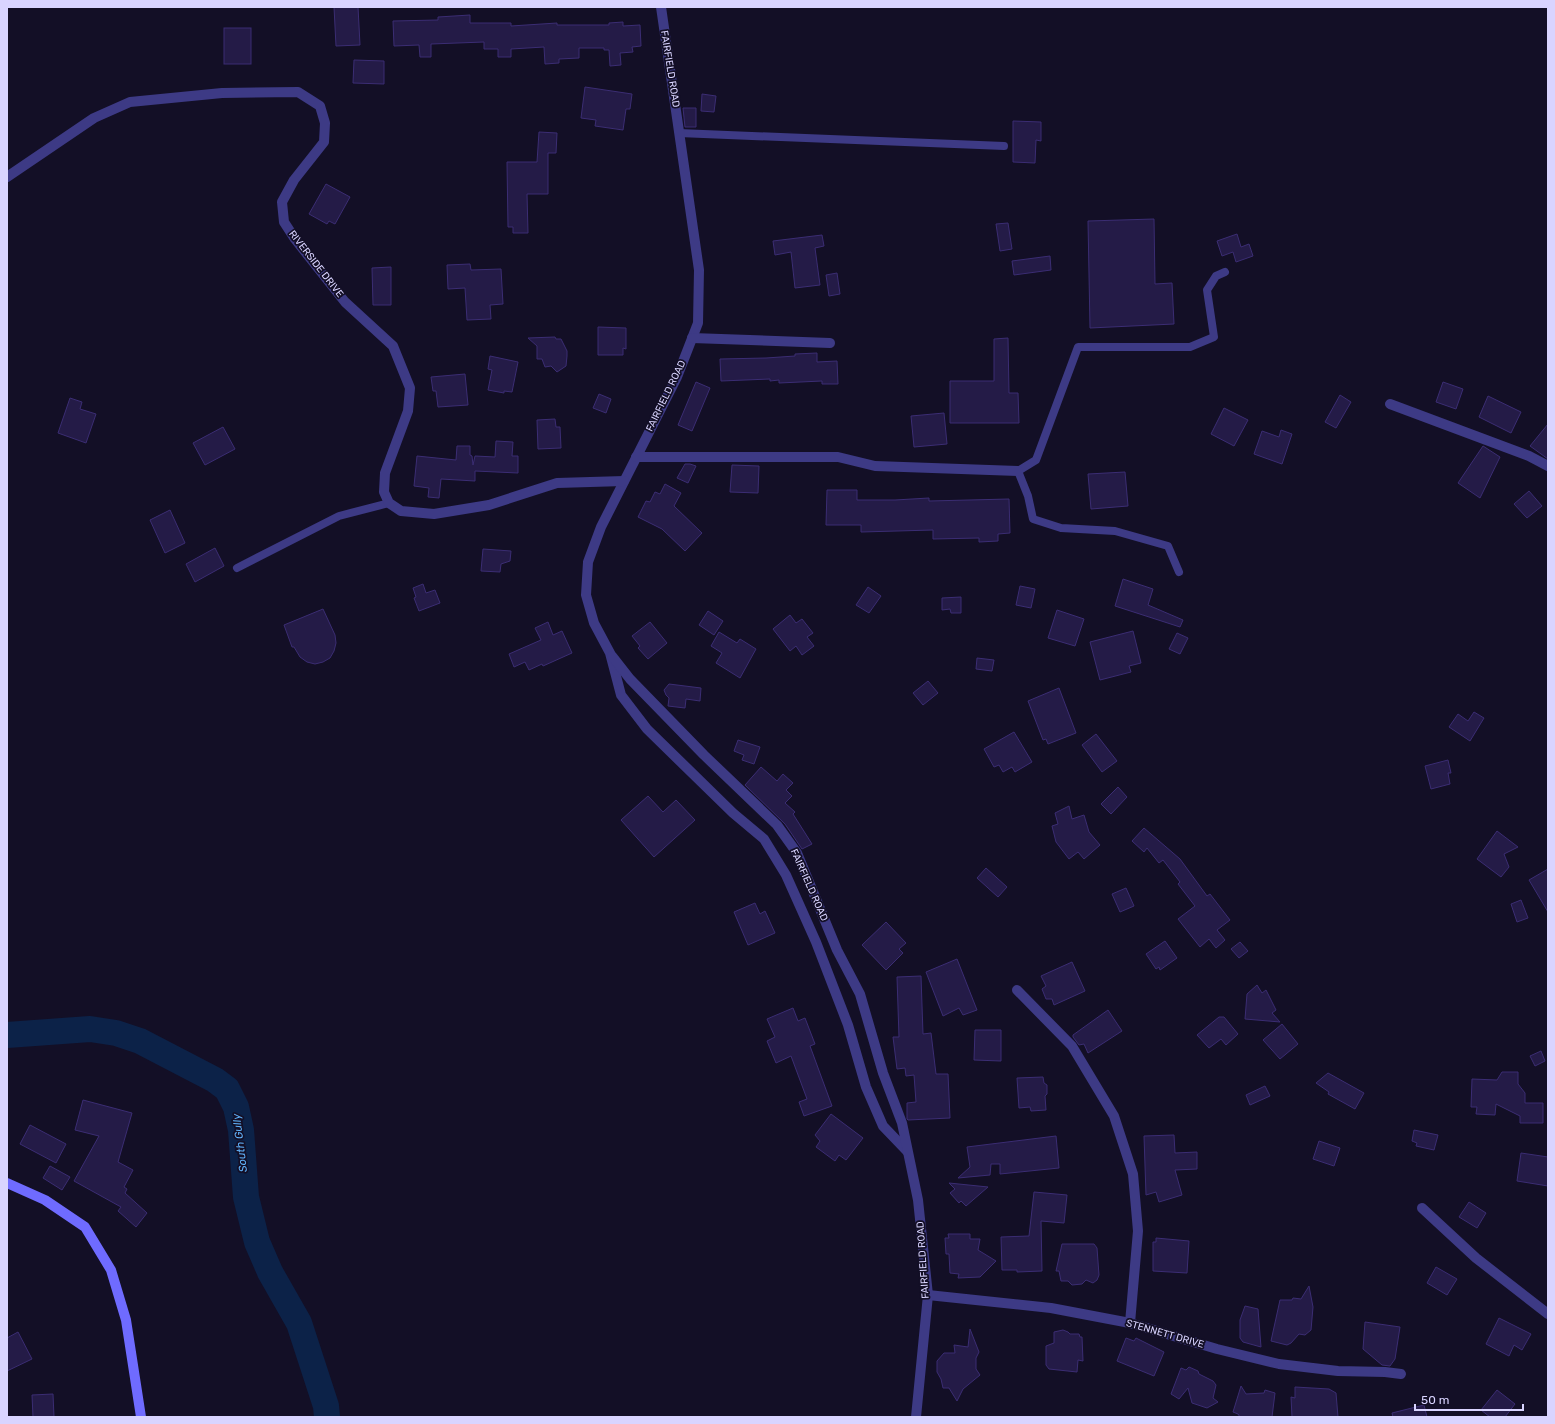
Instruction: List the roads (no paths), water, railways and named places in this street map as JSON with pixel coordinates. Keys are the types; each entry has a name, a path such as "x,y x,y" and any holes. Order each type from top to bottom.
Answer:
{"main road":[{"path":"7,1183 45,1200 85,1227 111,1270 126,1320 141,1417"}],"street":[{"name":"FAIRFIELD ROAD","path":"661,7 699,270 698,322 677,377 601,526 588,562 586,594 594,623 610,653 630,678 704,755 777,825 797,853 837,950 860,994 883,1073 902,1123 918,1200 928,1295 916,1417"},
{"name":"RIVERSIDE DRIVE","path":"7,177 94,118 130,102 222,93 298,92 320,106 325,123 324,142 294,180 282,202 284,222 295,239 345,302 393,346 410,388 408,412 385,473 384,492 389,503"},
{"path":"692,338 830,343"},
{"path":"1390,404 1529,456 1548,466"},
{"path":"636,457 838,457 875,466 1018,471"},
{"path":"389,503 401,511 434,514 489,505 557,483 624,481"},
{"name":"FAIRFIELD ROAD","path":"610,653 620,695 647,729 733,813 764,839 786,875 818,949 848,1025 866,1087 883,1126 907,1151"},
{"path":"1017,990 1072,1046 1114,1116 1133,1174 1138,1231 1130,1323"},
{"path":"1422,1208 1476,1258 1548,1314"},
{"name":"STENNETT DRIVE","path":"928,1295 1051,1308 1130,1323 1217,1349 1279,1364 1338,1372 1385,1372 1401,1374"}],"lane":[{"path":"679,133 1004,146"},
{"path":"1179,572 1168,546 1115,531 1061,528 1033,518 1028,496 1018,471 1036,460 1078,348 1190,347 1214,337 1207,290 1216,276 1225,272"},
{"path":"237,568 339,516 389,503"}],"waterway":[{"name":"South Gully","path":"7,1035 90,1029 116,1033 140,1041 215,1080 227,1089 236,1107 241,1130 246,1197 257,1242 270,1272 299,1323 326,1406 327,1417"}]}
